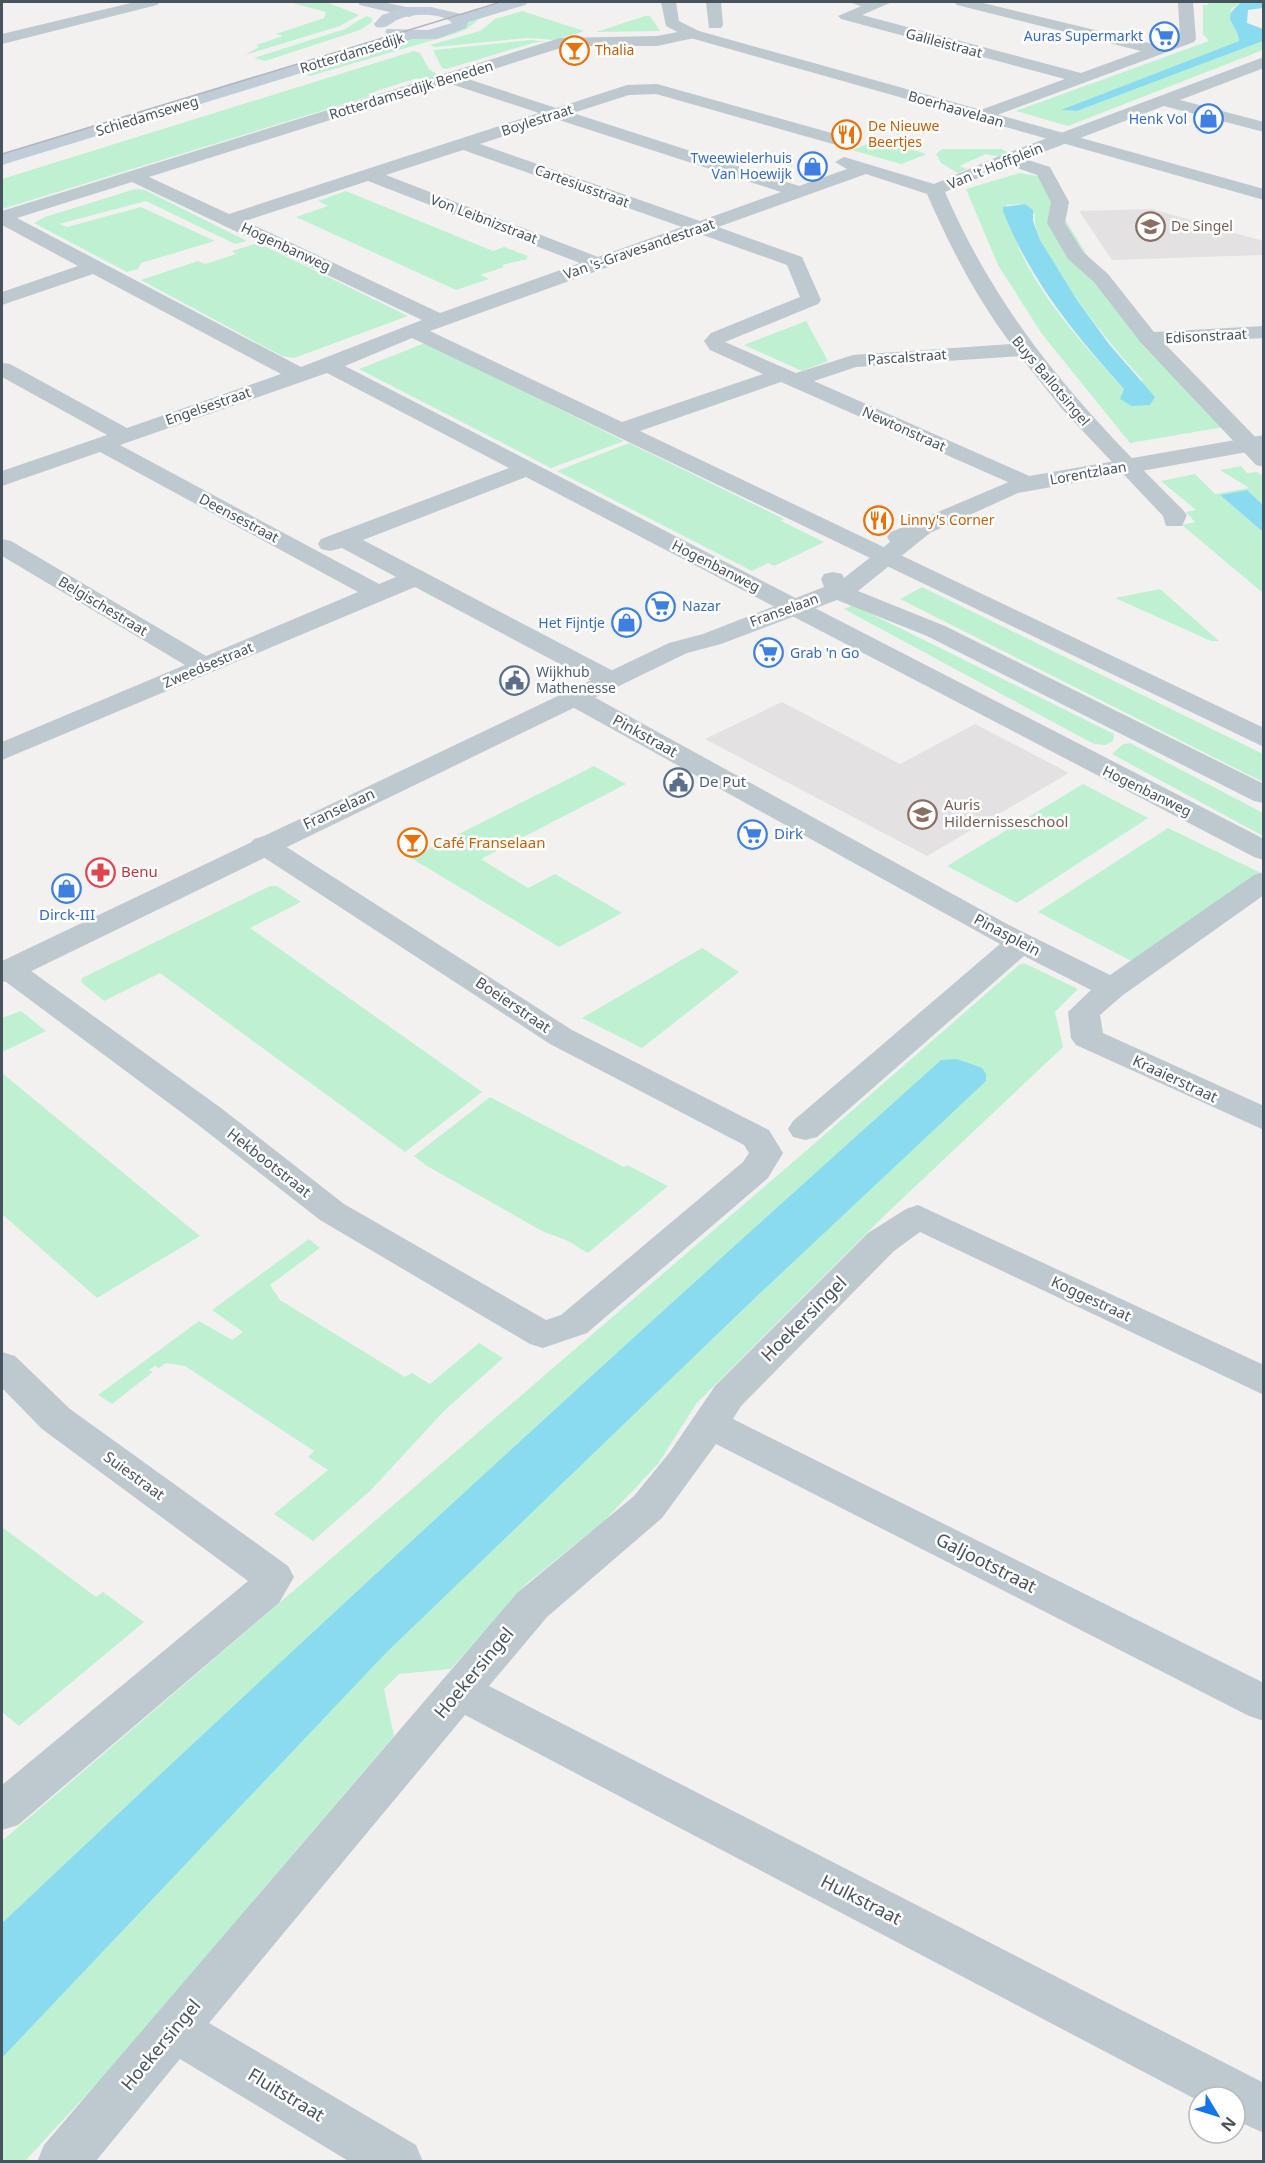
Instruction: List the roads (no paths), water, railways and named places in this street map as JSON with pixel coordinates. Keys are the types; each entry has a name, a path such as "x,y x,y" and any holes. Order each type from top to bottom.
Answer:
{"main road":[{"path":"431,11 470,2"},
{"path":"431,11 460,19 520,2"},
{"name":"Rotterdamsedijk","path":"362,31 410,12 431,11"},
{"path":"384,21 394,32 413,34 451,30 460,25 460,19"},
{"name":"Rotterdamsedijk","path":"292,71 413,34"},
{"name":"Rotterdamsedijk","path":"266,63 343,38"},
{"name":"Schiedamseweg","path":"2,145 266,63"},
{"name":"Schiedamseweg","path":"2,160 292,71"}],"street":[{"path":"2,39 148,2"},
{"name":"Boerhaavelaan","path":"669,2 672,23 693,34 1263,195"},
{"path":"713,2 715,25"},
{"path":"856,2 878,4"},
{"path":"962,2 1156,50"},
{"path":"981,116 1188,39 1182,2"},
{"path":"359,3 410,12"},
{"path":"359,3 384,21"},
{"name":"Galileistraat","path":"878,4 846,16 1083,79"},
{"name":"Rotterdamsedijk Beneden","path":"2,217 566,41 657,41 693,34"},
{"name":"Van 't Hoffplein","path":"847,143 823,156 935,190 1008,159 1064,140 1263,62"},
{"path":"1240,71 1263,77"},
{"path":"448,78 799,192"},
{"name":"Boylestraat","path":"230,220 627,90 657,89 847,143"},
{"path":"1165,101 1263,127"},
{"name":"Cartesiusstraat","path":"464,144 700,228"},
{"path":"1008,159 1044,171 1060,202 1056,223 1075,255 1101,278 1149,339 1258,449"},
{"name":"Van 's-Gravesandestraat","path":"414,331 438,320 864,169"},
{"name":"Von Leibnizstraat","path":"370,175 597,263"},
{"name":"Hogenbanweg","path":"134,176 438,320"},
{"name":"Buys Ballotsingel","path":"935,190 976,279 1023,350 1063,399 1175,515 1174,520"},
{"path":"2,217 299,375"},
{"name":"Newtonstraat","path":"700,228 795,261 811,300 718,337 714,341 717,346 1026,483"},
{"path":"2,299 94,267"},
{"path":"414,331 1263,739"},
{"name":"Engelsestraat","path":"2,479 328,365 414,331"},
{"name":"Edisonstraat","path":"1149,339 1263,332"},
{"name":"Pascalstraat","path":"622,430 788,378 853,361 1023,350"},
{"name":"Hogenbanweg","path":"328,365 1263,851"},
{"path":"2,369 124,435"},
{"name":"Deensestraat","path":"101,444 378,593"},
{"name":"Lorentzlaan","path":"842,584 879,554 1004,490 1026,483 1126,466 1258,449"},
{"path":"306,554 527,469"},
{"path":"344,539 610,680"},
{"name":"Belgischestraat","path":"2,546 204,666"},
{"name":"Zweedsestraat","path":"4,748 414,578"},
{"path":"842,584 889,614 936,631 1263,795"},
{"name":"Franselaan","path":"5,971 264,845 576,698 678,648 697,633 842,584"},
{"name":"Pinkstraat","path":"576,698 904,879"},
{"name":"Boeierstraat","path":"264,845 561,1037 757,1138 766,1152 756,1170 574,1324 543,1335"},
{"name":"Pinasplein","path":"904,879 1020,943 1112,988"},
{"path":"1112,988 1263,881"},
{"path":"805,1129 1020,943"},
{"name":"Hekbootstraat","path":"5,971 210,1116 332,1212 543,1335"},
{"name":"Kraaierstraat","path":"1112,988 1084,1012 1088,1038 1263,1119"},
{"name":"Koggestraat","path":"918,1217 1263,1381"},
{"name":"Hoekersingel","path":"62,2162 532,1605 648,1507 684,1462 728,1396 881,1242 918,1217"},
{"name":"Suiestraat","path":"2,1366 56,1419 273,1577 264,1591 2,1811"},
{"name":"Galjootstraat","path":"708,1423 1263,1703"},
{"name":"Hulkstraat","path":"459,1691 1263,2109"},
{"name":"Fluitstraat","path":"175,2029 398,2162"}],"water":[{"path":"1242,2 1263,2 1263,8 1248,10 1247,23 1263,29 1263,41 1077,111 1061,110 1239,41 1230,17"},
{"path":"1025,204 1033,210 1033,221 1040,240 1077,300 1109,344 1155,397 1150,405 1132,406 1120,399 1124,389 1071,327 1040,283 1026,260 1003,211 1003,207"},
{"path":"1247,490 1263,505 1263,532 1220,495"},
{"path":"957,1059 982,1068 986,1074 986,1081 754,1299 386,1653 2,2058 2,1923 351,1597 704,1274 941,1060"}],"tram line":[{"path":"2,154 501,2"}],"place":[{"name":"Auras Supermarkt","path":"1164,36"},
{"name":"Thalia","path":"574,50"},
{"name":"Henk Vol","path":"1208,119"},
{"name":"De Nieuwe Beertjes","path":"847,134"},
{"name":"Tweewielerhuis Van Hoewijk","path":"813,166"},
{"name":"De Singel","path":"1150,226"},
{"name":"Linny's Corner","path":"879,520"},
{"name":"Nazar","path":"661,606"},
{"name":"Het Fijntje","path":"626,623"},
{"name":"Grab 'n Go","path":"769,653"},
{"name":"Wijkhub Mathenesse","path":"515,680"},
{"name":"De Put","path":"678,782"},
{"name":"Auris Hildernisseschool","path":"923,814"},
{"name":"Dirk","path":"753,834"},
{"name":"Café Franselaan","path":"412,843"},
{"name":"Benu","path":"100,872"},
{"name":"Dirck-III","path":"67,888"}]}
